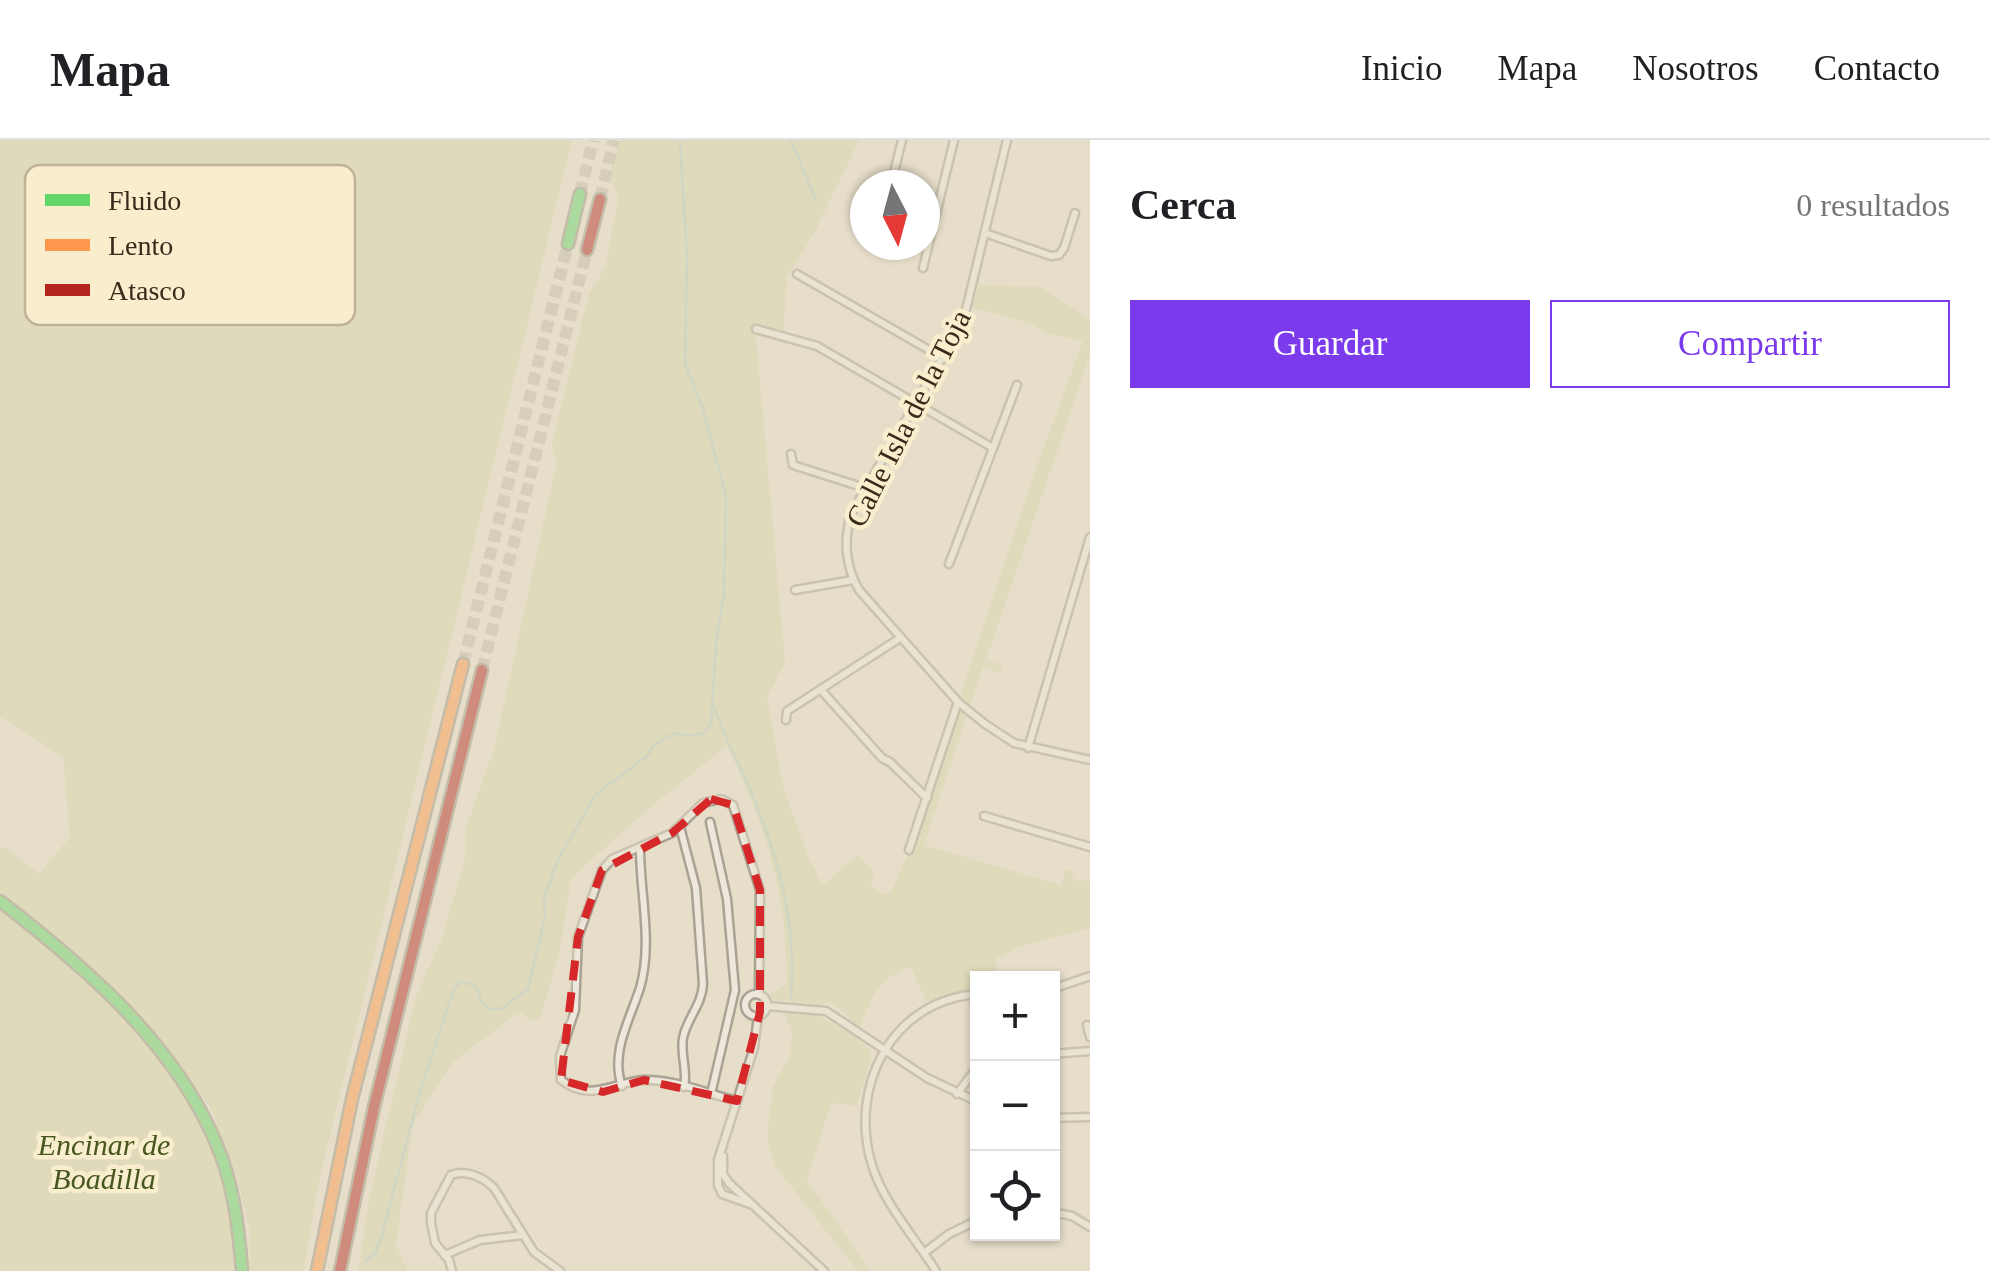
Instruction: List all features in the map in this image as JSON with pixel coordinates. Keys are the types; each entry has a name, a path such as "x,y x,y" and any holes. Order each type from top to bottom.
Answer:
{"main road":[{"path":"568,244 580,194"},
{"path":"587,250 600,199"},
{"path":"317,1271 352,1099 463,664"},
{"path":"340,1271 374,1107 482,670"},
{"path":"0,898 104,988 191,1093 212,1133 237,1204 242,1271"}],"street":[{"path":"895,170 902,140"},
{"path":"923,268 954,140"},
{"name":"Calle Isla de la Toja","path":"853,580 846,533 865,488 963,322 1006,140"},
{"path":"986,233 1051,256 1059,255 1074,212"},
{"path":"797,274 943,358"},
{"path":"756,330 817,346 993,448"},
{"path":"948,564 1017,385"},
{"path":"791,454 793,464 865,488"},
{"path":"1028,748 1090,537"},
{"path":"795,590 853,580 958,702 1000,735 1028,748 1090,760"},
{"path":"786,720 787,711 900,638"},
{"path":"821,690 882,758 926,798"},
{"path":"908,850 958,702"},
{"path":"738,1101 644,1080 604,1092 582,1091 562,1080 558,1068 575,1010 578,937 602,870 610,862 680,827 703,802 711,799 733,804 760,890 759,995"},
{"path":"984,816 1090,846"},
{"path":"710,822 726,887 735,990 711,1094"},
{"path":"680,827 696,888 703,984 702,999 684,1036 684,1087"},
{"path":"622,1086 618,1077 622,1042 645,964 640,848"},
{"path":"1060,985 1090,976"},
{"path":"758,1016 752,1016 745,1005 752,995 765,999 767,1006"},
{"path":"936,1271 872,1168 863,1109 872,1071 884,1049 913,1018 940,1002 970,996"},
{"path":"767,1006 826,1011 970,1099"},
{"path":"750,1204 722,1194 718,1160 754,1048 758,1016 767,1006"},
{"path":"1086,1024 1090,1037"},
{"path":"1060,1053 1090,1051"},
{"path":"957,1094 970,1077"},
{"path":"1060,1118 1090,1118"},
{"path":"726,1141 723,1174 824,1271"},
{"path":"452,1271 432,1236 431,1214 446,1183 456,1173 488,1182 534,1252 560,1271"},
{"path":"1060,1214 1090,1227"},
{"path":"924,1253 970,1224"},
{"path":"445,1254 480,1240 523,1235"}],"highlighted area":[{"path":"711,799 733,805 760,890 760,1012 737,1101 644,1080 603,1092 561,1080 578,937 602,870 672,833"}],"green space":[{"path":"0,140 572,140 319,1181 304,1271 249,1271 250,1232 236,1173 210,1107 148,1026 0,890 0,848 6,848 39,874 70,837 63,757 0,717"},
{"path":"621,140 859,140 815,232 787,276 783,340 756,336 785,662 767,698 784,790 823,886 858,854 874,873 871,883 875,889 890,894 916,843 959,708 967,716 924,845 1061,885 1066,869 1074,871 1071,887 1075,878 1090,882 1090,928 1018,947 996,959 997,971 970,971 970,992 926,1001 911,967 900,971 878,990 860,1027 830,1000 823,1005 771,999 767,995 787,985 778,888 758,819 726,746 571,878 560,950 540,1019 528,1021 524,1012 514,1016 454,1061 413,1124 396,1244 407,1271 358,1271 369,1200 416,996 440,943 465,860 465,831 495,745 557,461 552,447 555,431 589,293 606,267 618,197 609,174"},
{"path":"979,285 1041,287 1090,319 1090,354 986,660 1003,665 1000,673 983,667 970,706 961,700 964,683 1083,341 1049,334 1035,325 972,307"},
{"name":"Encinar de Boadilla","path":"0,908 108,1001 171,1074 216,1157 231,1211 233,1271 0,1271"},
{"path":"806,1012 845,1030 864,1044 871,1058 857,1106 831,1103 807,1180 870,1271 858,1271 774,1165 767,1137 773,1087 790,1055 792,1032 784,1013"}],"waterway":[{"path":"365,1262 376,1252 382,1235 419,1095 453,991 461,981 476,986 481,1001 489,1009 501,1009 528,989 545,916 544,898 558,860 595,795 647,756 655,744 675,733 704,733 711,725 716,643 724,593 726,496 703,409 685,364 687,257 680,140"},
{"path":"791,140 816,200"},
{"path":"715,708 777,863 791,943 791,998"}],"tunnel":[{"path":"580,194 593,140"},
{"path":"600,199 614,140"},
{"path":"463,664 568,244"},
{"path":"482,670 587,250"}],"traffic: fast":[{"path":"568,244 580,194"},
{"path":"0,901 99,984 158,1047 183,1082 205,1118 222,1158 236,1214 242,1271"}],"traffic: slow":[{"path":"317,1271 352,1099 463,664"}],"traffic: jam":[{"path":"587,250 600,199"},
{"path":"340,1271 374,1107 482,670"}]}
